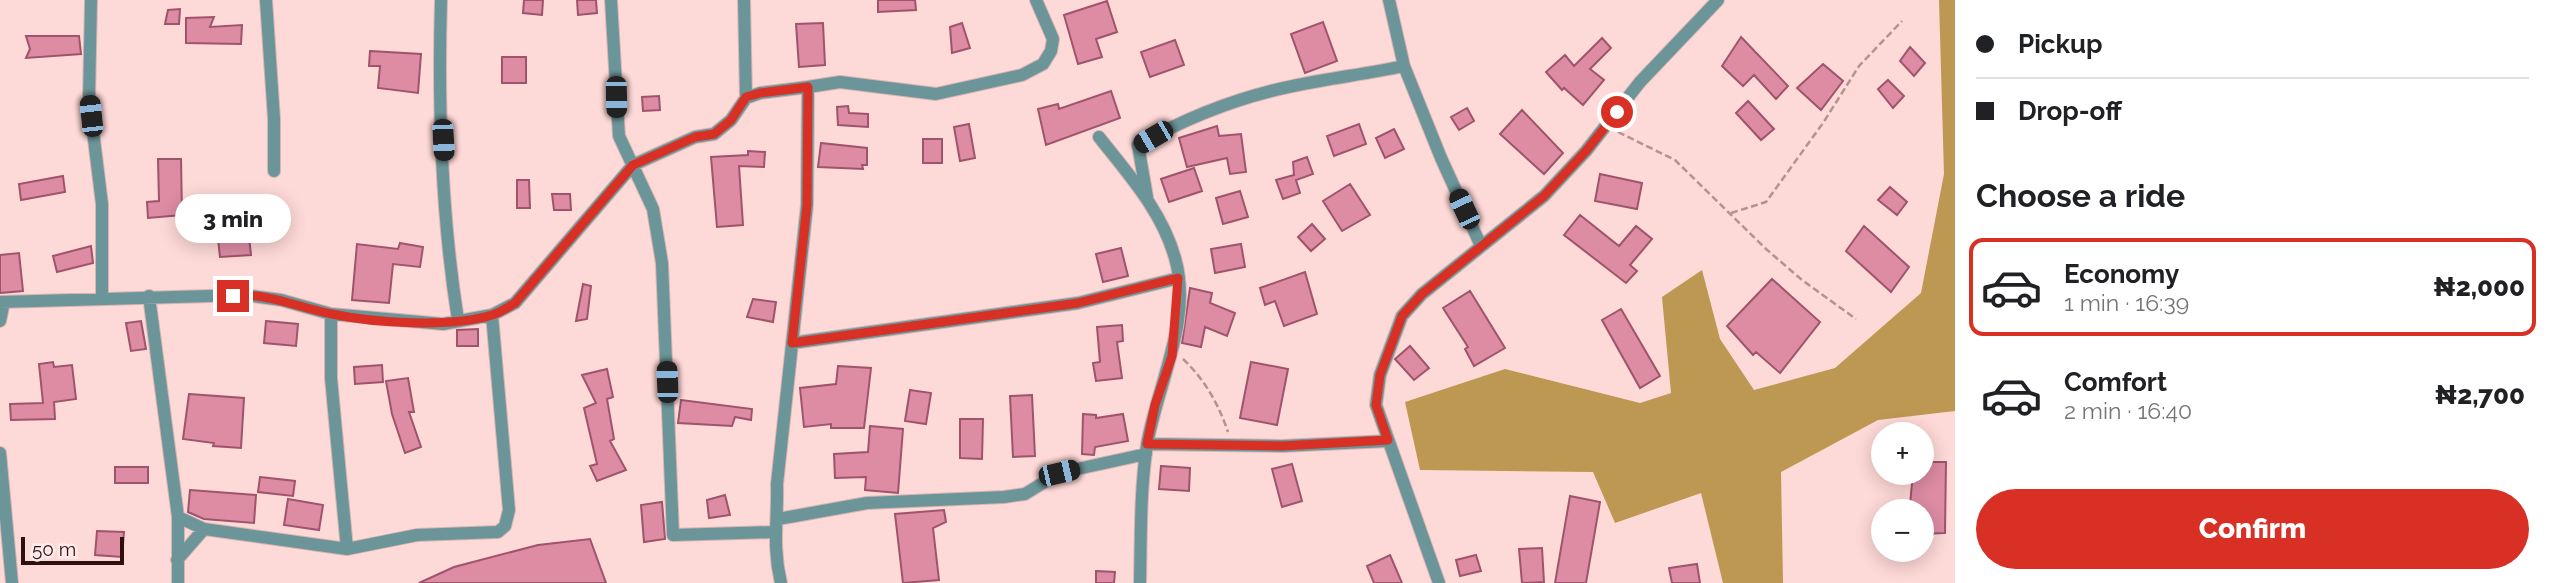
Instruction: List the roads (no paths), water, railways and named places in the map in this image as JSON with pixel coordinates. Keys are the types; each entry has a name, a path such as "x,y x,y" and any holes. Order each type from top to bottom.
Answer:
{"street":[{"path":"90,0 89,99 102,204 102,298"},
{"path":"266,0 272,77 274,171"},
{"path":"441,0 439,68 447,225 458,320"},
{"path":"611,0 616,117 623,149 653,209 662,263 673,535 776,525 867,503 1015,496 1025,494 1059,473 1147,449 1388,440"},
{"path":"0,321 2,302 149,296 246,295 281,300 331,314 443,324 492,315 515,303 633,165 695,137 714,134 731,120 746,97 744,0"},
{"path":"746,97 840,82 936,94 1022,75 1043,64 1051,51 1052,39 1036,0"},
{"path":"1389,0 1404,66 1441,158 1481,246"},
{"path":"1439,583 1376,405 1380,375 1402,316 1422,294 1544,196 1605,127 1640,82 1718,0"},
{"path":"1148,200 1138,145 1168,128 1219,107 1293,86 1404,66"},
{"path":"781,583 774,553 777,484 807,205 808,87"},
{"path":"1099,137 1148,200 1175,255 1178,278 1172,350 1155,405 1147,449 1140,583"},
{"path":"792,343 1078,303 1178,278"},
{"path":"149,296 178,517 178,583"},
{"path":"331,314 331,378 347,549"},
{"path":"178,517 204,528 347,549 417,535 498,532 505,526 509,510 492,315"},
{"path":"0,453 12,583"},
{"path":"177,561 204,528"}]}
